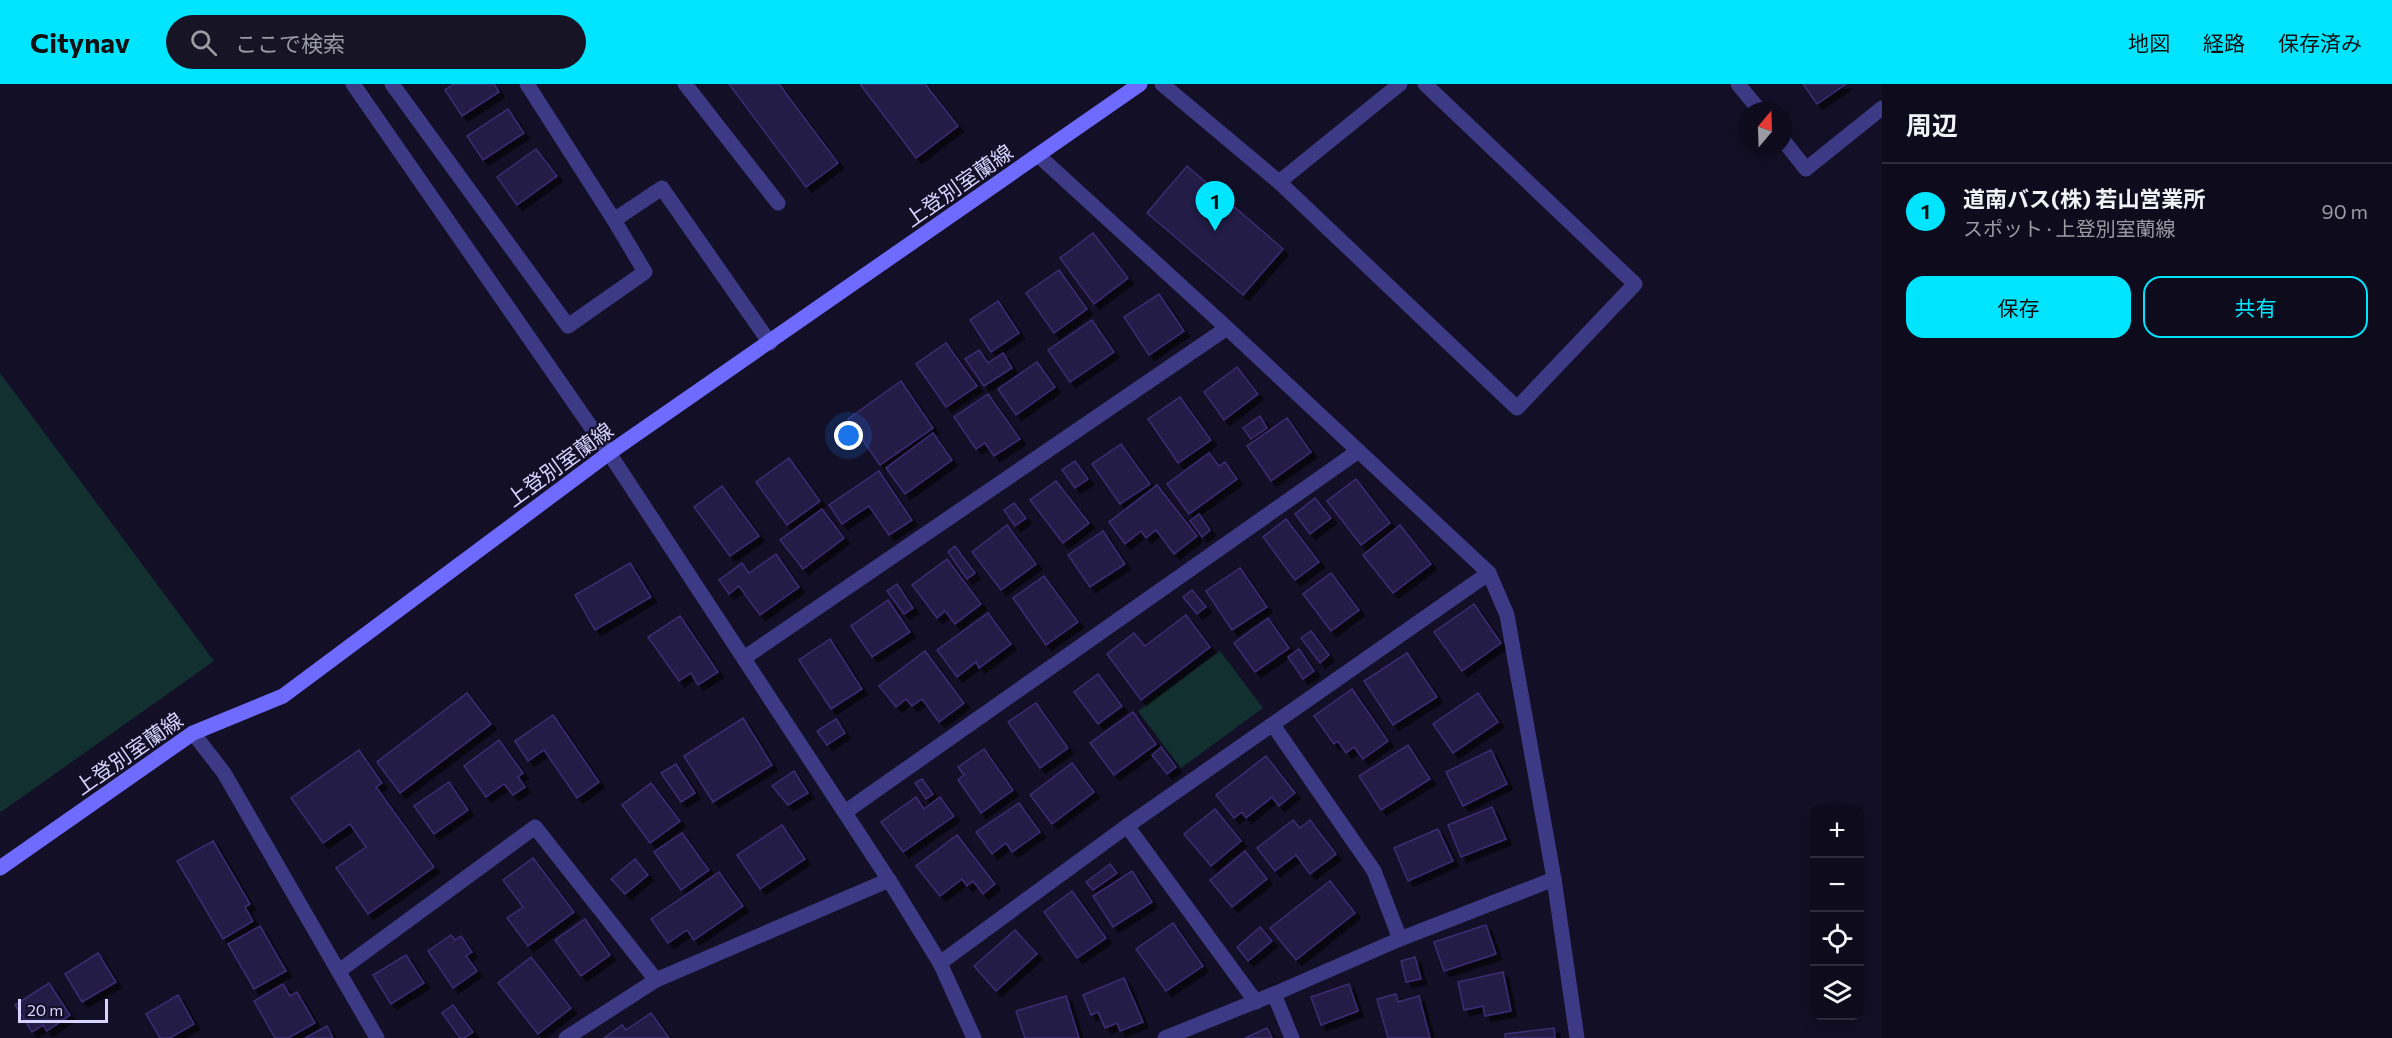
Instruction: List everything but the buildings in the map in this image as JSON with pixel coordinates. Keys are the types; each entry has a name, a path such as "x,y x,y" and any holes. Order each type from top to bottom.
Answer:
{"main road":[{"name":"上登別室蘭線","path":"0,868 193,733 283,696 609,453 1140,84"}],"street":[{"path":"353,84 609,453 845,812 940,963 974,1038"},
{"path":"392,84 568,326 645,272 526,84"},
{"path":"685,84 778,203"},
{"path":"1162,84 1280,182 1516,408 1635,284 1425,84"},
{"path":"1280,182 1400,84"},
{"path":"1738,84 1753,102"},
{"path":"1792,151 1806,169 1882,108"},
{"path":"1039,156 1489,573 1507,615 1554,879 1577,1038"},
{"path":"614,220 662,188 770,342"},
{"path":"744,658 1227,328"},
{"path":"845,812 1358,452"},
{"path":"940,963 1126,826 1489,573"},
{"path":"1273,725 1374,871 1400,939"},
{"path":"193,733 224,773 376,1038"},
{"path":"1126,826 1256,1002"},
{"path":"339,971 535,827 656,980"},
{"path":"1165,1038 1256,1002 1400,939 1554,879"},
{"path":"566,1038 656,980 889,880"},
{"path":"1274,994 1292,1038"}],"green space":[{"path":"0,373 214,661 1,812 0,811"},
{"path":"1220,651 1263,708 1181,768 1138,711"}],"place":[{"name":"道南バス(株) 若山営業所","path":"1215,231"}]}
